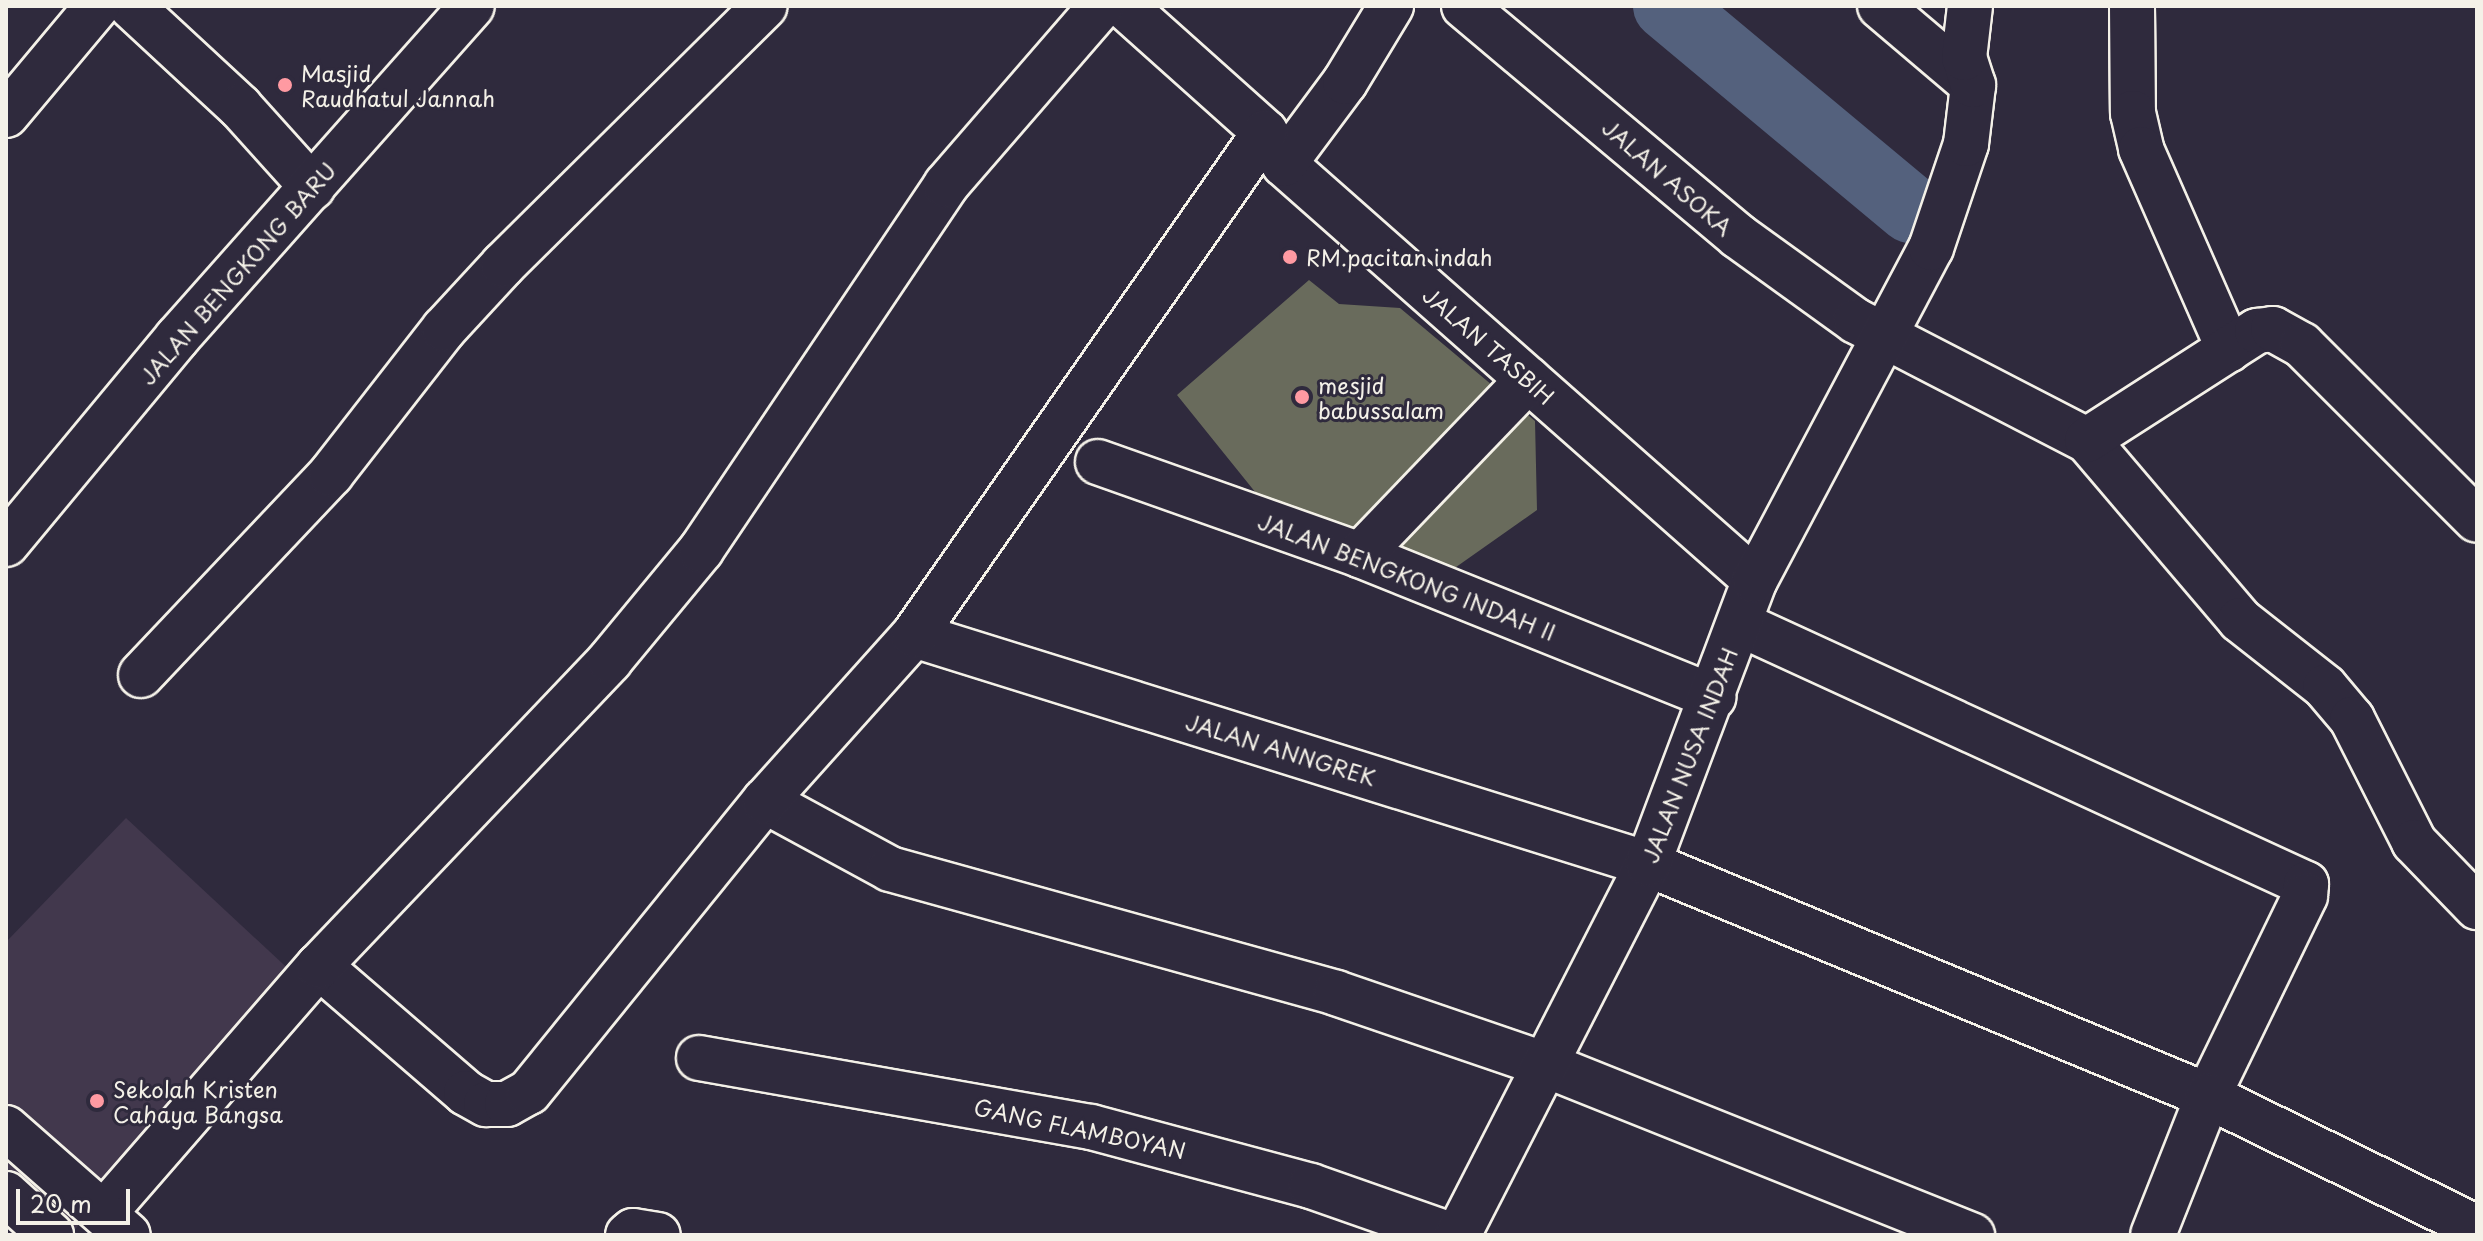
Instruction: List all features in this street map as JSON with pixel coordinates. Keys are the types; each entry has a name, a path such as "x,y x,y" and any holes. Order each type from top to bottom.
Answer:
{"street":[{"path":"6,115 97,6"},
{"path":"131,6 240,107 312,187"},
{"name":"JALAN BENGKONG BARU","path":"6,544 177,338 472,6"},
{"path":"141,675 331,474 423,354 503,265 765,6"},
{"path":"6,1128 116,1224 319,966 610,660 701,550 946,185 1101,6"},
{"name":"JALAN TASBIH","path":"1124,6 1528,380 1755,580"},
{"path":"319,966 466,1093 486,1104 507,1104 529,1092 765,801 914,635 1274,148 1345,82 1391,6"},
{"name":"JALAN ASOKA","path":"1464,6 1738,236 1881,338 2087,440"},
{"path":"1880,6 1973,85"},
{"path":"1970,6 1964,58 1973,85"},
{"path":"2132,6 2133,113 2141,149 2229,349"},
{"name":"JALAN NUSA INDAH","path":"1458,1235 1648,864 1714,697 1755,580 1881,338 1925,262 1955,186 1973,85"},
{"path":"2477,520 2288,334 2257,331 2087,440 2240,620 2325,687 2352,719 2414,842 2477,907"},
{"path":"1360,555 1528,380"},
{"name":"JALAN BENGKONG INDAH II","path":"1098,462 1360,555 1714,697"},
{"path":"1740,624 2306,884 2305,896 2208,1096 2153,1235"},
{"name":"JALAN ANNGREK","path":"914,635 1648,864 2208,1096 2477,1228"},
{"path":"765,801 890,869 1336,993 1546,1065 1972,1235"},
{"name":"GANG FLAMBOYAN","path":"699,1058 1106,1130 1311,1186 1451,1235"},
{"path":"628,1235 633,1231 658,1235"}],"shaded area":[{"name":"Sekolah Kristen Cahaya Bangsa","path":"126,818 297,977 70,1235 16,1235 6,1225 6,942"}],"green space":[{"path":"1309,280 1339,304 1400,308 1535,421 1537,510 1432,584 1293,539 1177,395"}],"waterway":[{"path":"1667,6 1911,209"}],"place":[{"name":"Masjid Raudhatul Jannah","path":"285,85"},
{"name":"RM.pacitan indah","path":"1290,257"},
{"name":"mesjid babussalam","path":"1302,397"},
{"name":"Sekolah Kristen Cahaya Bangsa","path":"97,1101"}]}
